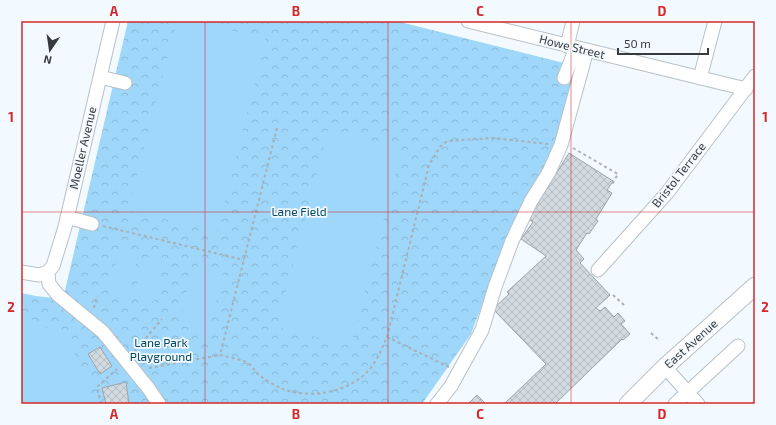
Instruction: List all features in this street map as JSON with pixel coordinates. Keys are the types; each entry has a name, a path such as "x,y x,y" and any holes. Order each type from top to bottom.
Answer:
{"main road":[{"name":"East Avenue","path":"628,404 755,286"}],"street":[{"name":"Moeller Avenue","path":"48,272 53,266 67,217 113,21"},
{"name":"Howe Street","path":"468,21 746,89"},
{"path":"437,404 451,386 482,330 495,287 512,241 531,202 549,172 561,145 577,48 573,21"},
{"path":"700,78 714,21"},
{"path":"564,78 577,48"},
{"path":"100,76 125,83"},
{"name":"Bristol Terrace","path":"598,270 667,193 755,76"},
{"path":"67,217 92,224"},
{"path":"21,272 39,275 48,272 49,284 58,295 103,332 149,389 159,404"},
{"path":"675,404 738,346"},
{"path":"665,368 698,404"}],"path":[{"path":"220,355 277,128"},
{"path":"130,366 220,355 249,364 258,374 279,387 292,392 308,394 326,393 345,386 359,378 370,369 380,354 387,337 429,165 440,147 447,141 493,138 569,146 618,174 612,184"},
{"path":"92,224 244,260"},
{"path":"613,295 625,306"},
{"path":"101,404 97,387 130,366 162,319"},
{"path":"651,333 659,340"},
{"path":"387,337 446,364 458,374"}],"green space":[{"name":"Lane Field","path":"128,21 396,21 578,67 557,147 509,235 471,334 422,404 21,404 21,293 63,299"},
{"path":"177,21 194,21 266,39 217,232 128,210"},
{"path":"328,129 402,148 351,346 277,327"},
{"path":"119,250 138,254 128,296 109,291"},
{"path":"144,256 164,261 154,302 134,297"},
{"path":"193,266 223,273 209,332 179,325"},
{"path":"21,314 53,332 71,349 84,369 93,404 21,404"}],"building":[{"path":"569,153 613,181 607,190 612,193 596,219 598,221 589,234 587,233 576,250 584,259 580,263 610,295 596,308 600,311 605,307 614,317 618,313 625,321 621,324 630,334 623,340 622,339 555,404 504,404 546,364 493,309 509,294 507,292 546,256 521,239 533,222 528,219"},
{"path":"100,347 112,366 100,374 88,354"},
{"path":"126,382 129,404 106,404 102,388"},
{"path":"477,395 486,404 468,404"}],"park label":[{"name":"Lane Park Playground","path":"161,350"}]}
